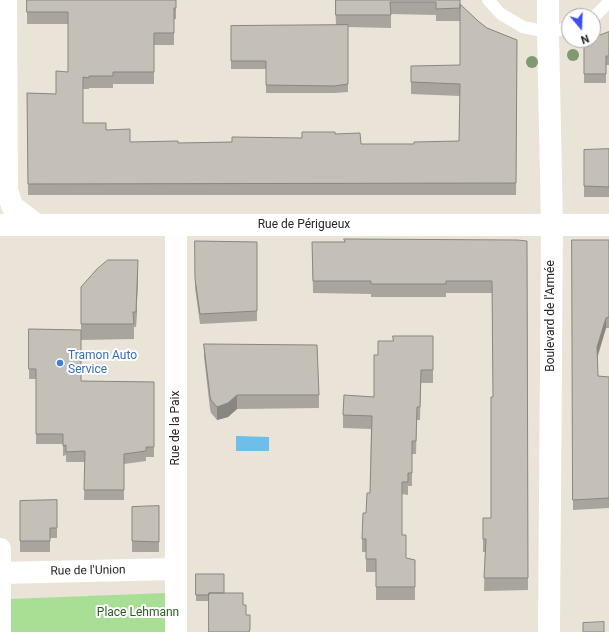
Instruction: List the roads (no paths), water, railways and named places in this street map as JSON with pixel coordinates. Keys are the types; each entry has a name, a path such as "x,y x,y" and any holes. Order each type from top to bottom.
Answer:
{"street":[{"path":"6,0 8,190 12,206 38,225"},
{"name":"Boulevard de l'Armée","path":"548,0 552,225 549,632"},
{"name":"Rue de Périgueux","path":"0,225 609,225"},
{"name":"Rue de la Paix","path":"176,225 176,632"},
{"path":"0,549 0,632"},
{"name":"Rue de l'Union","path":"0,573 175,570"}],"lane":[{"path":"488,0 501,14 523,27 548,32 561,30"},
{"path":"601,10 609,2"}],"water":[{"path":"236,436 269,437 269,451 236,451"}],"place":[{"name":"Tramon Auto Service","path":"60,363"}],"park label":[{"name":"Place Lehmann","path":"138,613"}]}
